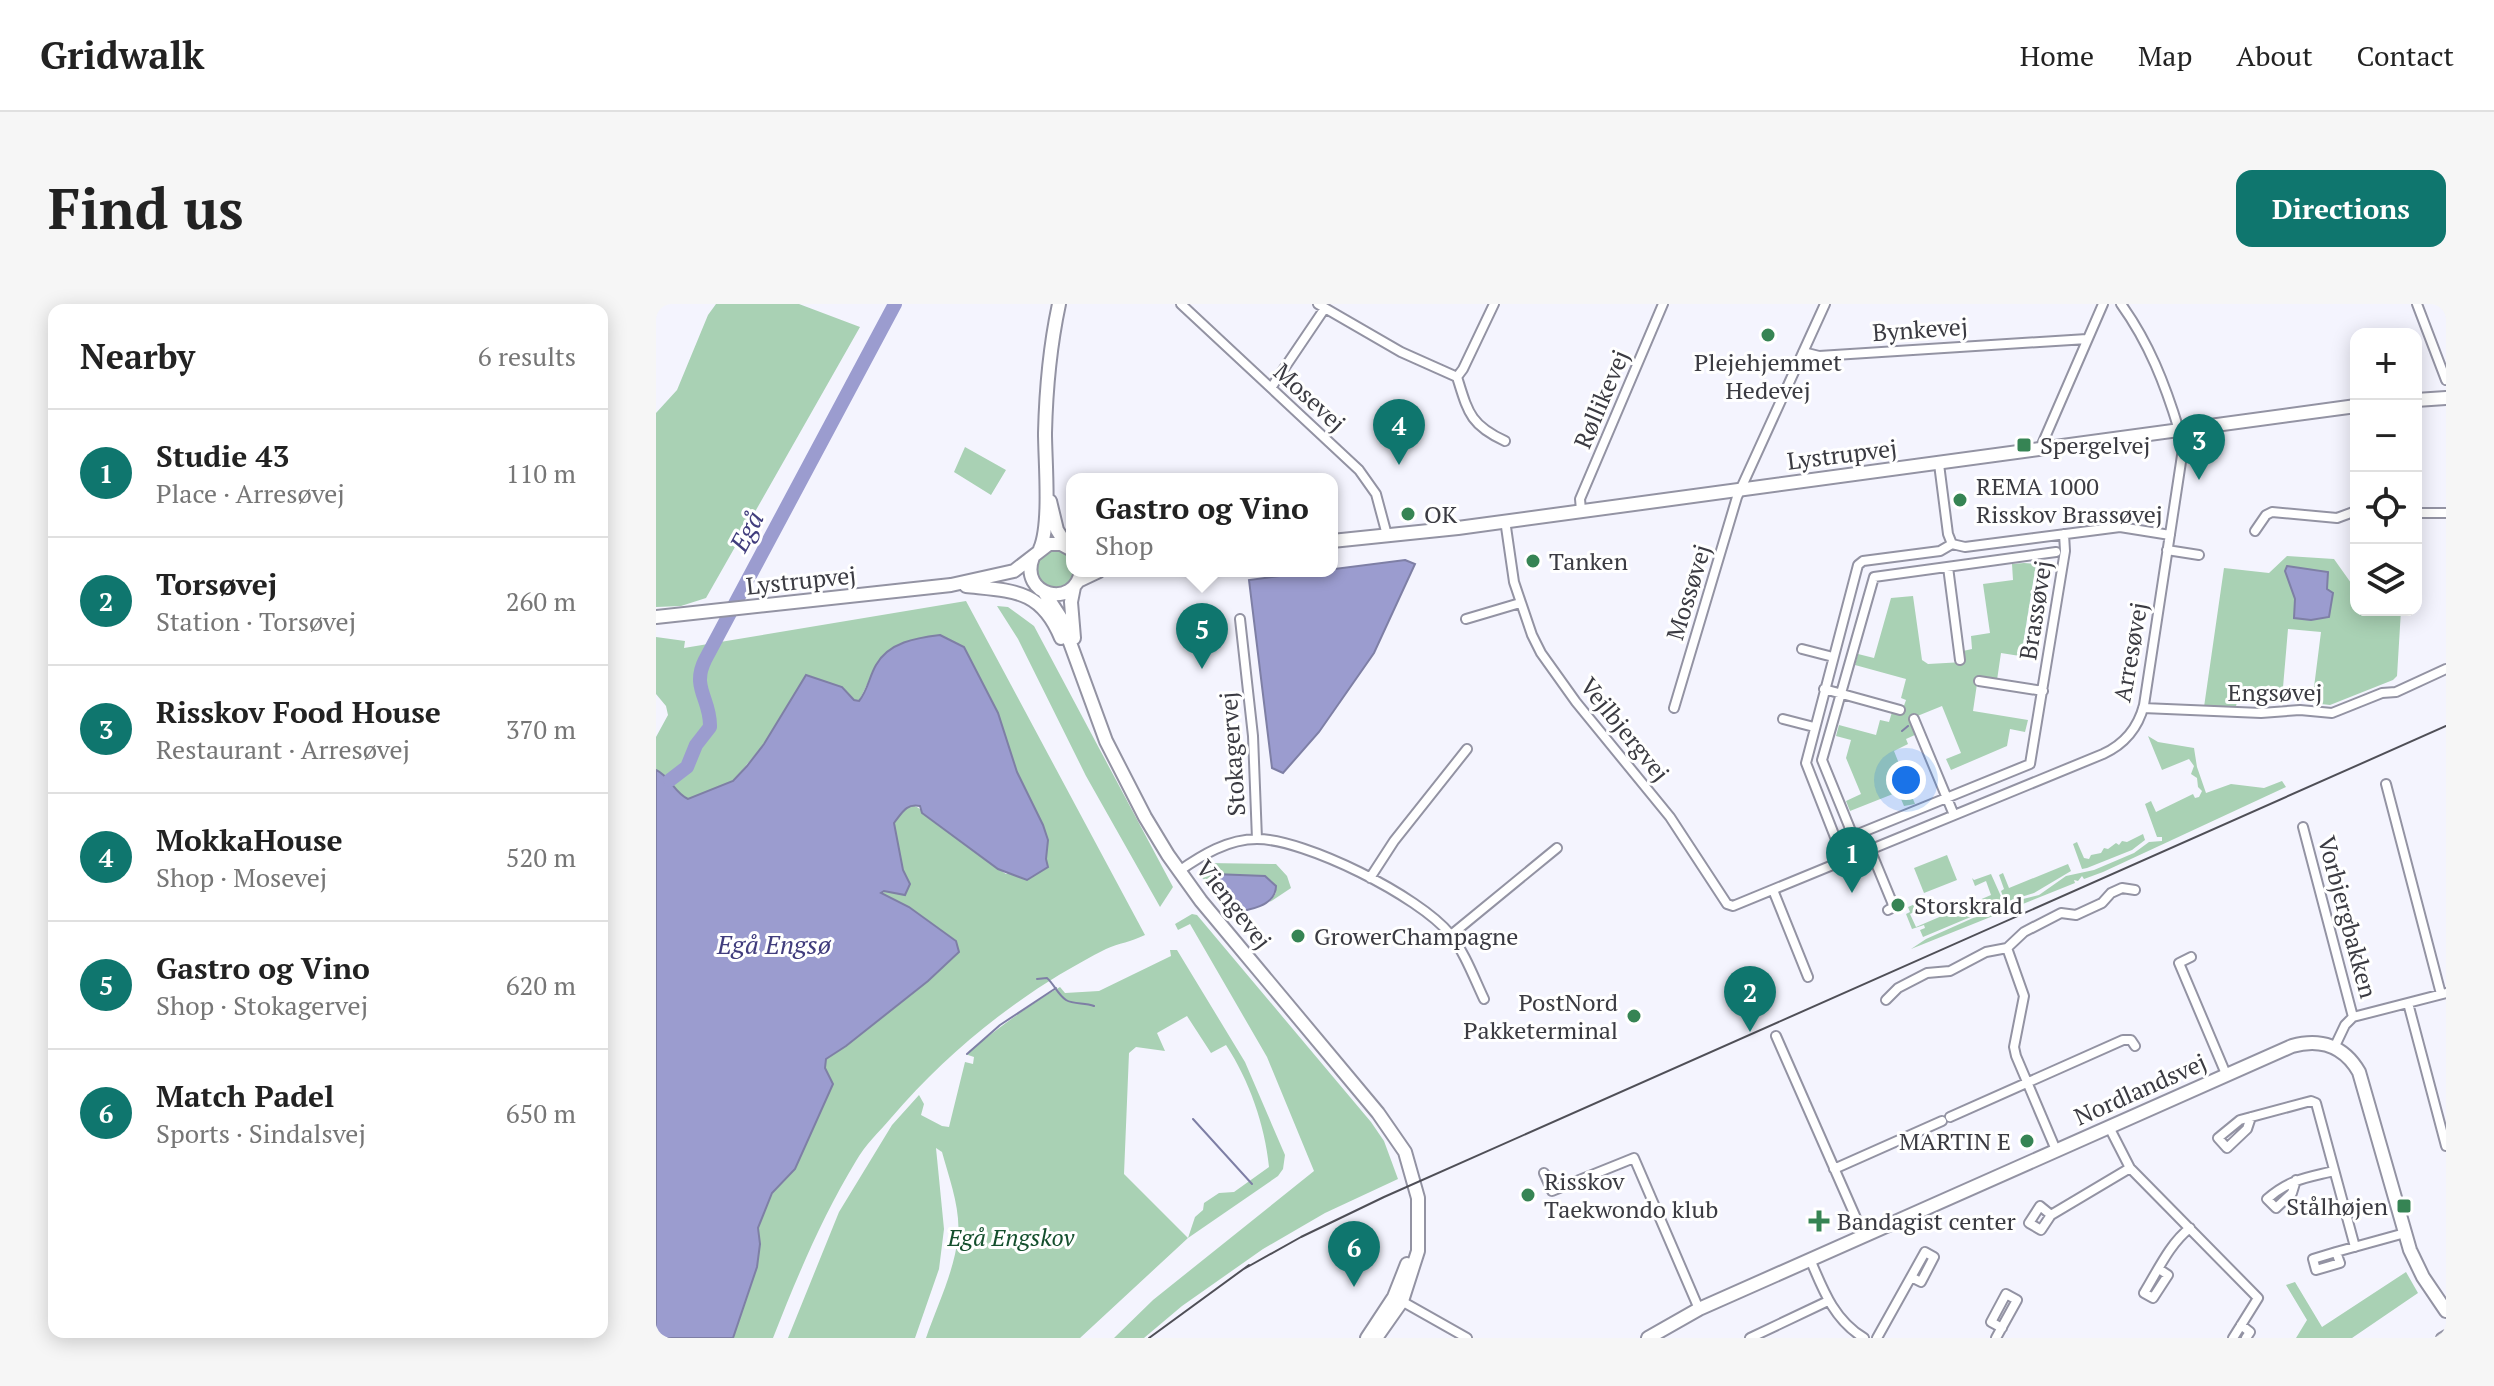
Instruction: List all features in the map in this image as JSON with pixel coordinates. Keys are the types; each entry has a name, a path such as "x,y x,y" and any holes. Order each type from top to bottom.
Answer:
{"street":[{"path":"1041,590 1030,574 1044,531 1045,417 1059,304"},
{"name":"Mosevej","path":"1181,304 1359,470 1370,484 1381,508 1387,535"},
{"path":"1457,377 1494,304"},
{"name":"Røllikevej","path":"1581,510 1580,499 1663,304"},
{"name":"Mossøvej","path":"1674,708 1741,489 1825,304"},
{"path":"2039,450 2103,304"},
{"path":"2121,304 2161,373 2183,430"},
{"path":"2417,304 2446,380"},
{"path":"1271,388 1321,306 1401,352 1457,377 1473,421 1505,441"},
{"name":"Bynkevej","path":"1803,352 1819,356 2087,339"},
{"path":"2422,400 2446,398"},
{"name":"Lystrupvej","path":"1338,540 1939,464 2350,407"},
{"name":"Arresøvej","path":"1773,890 2113,749 2132,732 2143,708 2183,430"},
{"path":"1939,464 1952,544"},
{"path":"1046,478 1057,530 1066,544"},
{"path":"2255,531 2266,515 2272,512 2337,518 2350,513"},
{"path":"2422,513 2446,513"},
{"name":"Vejlbjergvej","path":"1505,520 1510,563 1520,603 1532,635 1555,675 1670,817 1727,904 1737,904 1773,890"},
{"name":"Brassøvej","path":"1833,657 1859,563 1940,551 1952,544 1965,547 2122,527 2170,535"},
{"name":"Brassøvej","path":"1947,798 2030,764 2065,551 2064,534"},
{"name":"Brassøvej","path":"2004,542 2006,559"},
{"path":"1036,553 1052,544 1066,547"},
{"path":"2167,550 2199,555"},
{"name":"Brassøvej","path":"1841,694 1874,577 2056,552"},
{"name":"Lystrupvej","path":"957,586 1011,572 1036,553"},
{"path":"1904,555 1906,573"},
{"path":"1948,567 1960,660"},
{"name":"Lystrupvej","path":"656,617 1008,583 1028,584 1059,594 1078,580"},
{"name":"Viengevej","path":"1078,580 1071,598 1072,623 1082,677"},
{"path":"957,586 1016,592 1032,598 1046,610 1099,724"},
{"name":"Viengevej","path":"1041,590 1060,613 1099,724 1145,817 1179,871 1391,1133 1409,1186 1413,1214 1410,1249 1398,1299"},
{"path":"1466,619 1520,603"},
{"name":"Stokagervej","path":"1240,619 1253,736 1257,839"},
{"path":"1802,649 1833,657 1806,765 1844,860"},
{"name":"Engsøvej","path":"2143,708 2332,713 2382,693 2396,692 2446,669"},
{"name":"Brassøvej","path":"1979,681 2043,691"},
{"path":"1824,689 1900,710"},
{"path":"1841,694 1822,760 1853,836 1947,798"},
{"path":"1783,719 1814,727"},
{"path":"1914,719 1954,815"},
{"path":"1370,878 1394,841 1467,749"},
{"path":"2386,784 2444,994 2353,1017 2345,1025 2335,1046 2353,1062 2364,1083 2405,1233 2423,1277 2446,1311"},
{"path":"1821,805 1838,798"},
{"name":"Vorbjergbakken","path":"2303,827 2353,1017"},
{"name":"Stokagervej","path":"1179,871 1217,848 1235,842 1257,839 1293,844 1415,902 1451,935 1484,999"},
{"path":"1451,935 1557,848"},
{"path":"1870,849 1894,907 1888,910"},
{"path":"1886,1000 1898,988 1927,973 1950,971 1986,952 2007,948 2024,932 2061,913 2076,915 2102,903 2111,893 2122,888 2135,890"},
{"path":"1773,890 1808,977"},
{"path":"2007,948 2024,996 2014,1047 2056,1150"},
{"path":"2191,957 2179,963 2226,1074"},
{"path":"2408,1003 2446,1146"},
{"path":"1776,1036 1864,1236"},
{"path":"1834,1169 2125,1039 2131,1040 2135,1046"},
{"name":"Nordlandsvej","path":"1648,1338 1699,1309 2226,1074 2302,1043 2335,1046"},
{"path":"1959,1100 1964,1111"},
{"path":"2251,1117 2311,1101 2316,1103 2355,1247"},
{"path":"2109,1127 2130,1168 2258,1298 2233,1338"},
{"path":"1925,1128 1930,1139"},
{"path":"1544,1173 1552,1191 1634,1158 1699,1309"},
{"path":"2051,1215 2130,1168"},
{"path":"2296,1180 2334,1171"},
{"path":"2159,1269 2183,1233 2190,1228"},
{"path":"2336,1252 2405,1233"},
{"path":"1810,1259 1828,1301 1846,1325 1864,1338"},
{"path":"1877,1338 1911,1277"},
{"path":"1367,1338 1398,1299"},
{"path":"1376,1338 1398,1299"},
{"path":"1398,1299 1467,1338"},
{"path":"1750,1338 1764,1335 1828,1301"},
{"path":"2241,1325 2250,1332 2246,1338"},
{"path":"1996,1338 2002,1328"}],"green space":[{"path":"716,304 799,304 860,327 706,598 681,606 656,607 656,413 677,390 708,315"},
{"path":"965,447 1006,470 991,495 954,472"},
{"path":"1049,549 1066,551 1066,577 1074,577 1068,587 1054,590 1038,582 1034,563"},
{"path":"2287,556 2334,559 2350,582 2350,616 2401,616 2397,676 2330,705 2312,703 2321,632 2288,629 2282,699 2238,699 2236,706 2204,707 2224,568 2269,573"},
{"path":"2012,564 2036,564 2023,644 2038,647 2039,659 2001,653 1997,680 1978,677 1973,711 2028,720 2025,732 2010,729 2007,746 1951,770 1946,759 1961,753 1942,706 1910,719 1917,734 1906,739 1908,744 1894,751 1915,804 1904,806 1898,792 1850,811 1846,801 1861,794 1846,758 1851,740 1836,736 1839,725 1876,735 1880,720 1889,722 1892,712 1901,714 1906,700 1901,698 1906,679 1855,665 1858,654 1874,658 1891,598 1913,596 1922,660 1928,664 1964,662 1963,651 1972,649 1971,636 1990,633 1983,584 2013,580"},
{"path":"966,601 1145,935 1106,949 1046,983 990,1023 938,1068 872,1139 856,1161 811,1248 773,1338 733,1338 757,1267 760,1244 758,1228 772,1193 795,1169 826,1059 928,981 959,952 956,941 909,907 881,893 910,885 903,870 894,823 906,807 917,807 1006,874 1046,859 1048,840 1017,772 998,713 964,647 940,635 877,664 859,701 841,687 764,744 733,781 688,799 656,770 656,737 668,715 666,706 656,694 656,637 685,641 684,648"},
{"path":"997,606 1008,607 1034,626 1173,887 1160,907 1086,776 1018,639"},
{"path":"2148,736 2158,742 2194,748 2206,793 2231,784 2264,788 2282,781 2286,787 2103,872 2084,879 2082,876 2078,881 2074,880 2075,883 1911,949 1973,918 2039,895 2066,876 2094,870 2134,853 2149,842 2162,841 2162,837 2157,837 2145,804 2151,801 2156,812 2193,794 2195,798 2199,797 2202,791 2197,778 2191,774 2194,766 2189,759 2162,770"},
{"path":"2143,834 2145,840 2132,850 2082,869 2073,844 2077,842 2084,858 2089,859 2104,848"},
{"path":"1947,855 1957,880 1924,893 1914,868"},
{"path":"1208,863 1276,864 1287,876 1291,888 1270,902 1276,893 1265,876 1215,874 1210,885 1199,875"},
{"path":"2068,864 2071,871 2034,893 2005,902 1999,875 2003,873 2009,888"},
{"path":"1991,874 2004,903 1923,937 1920,930 1925,928 1924,925 1912,929 1906,914 1910,912 1908,907 1915,904 1918,910 1910,914 1916,927 1991,895 1986,881 1975,886 1972,878"},
{"path":"1192,914 1197,915 1371,1122 1384,1141 1398,1179 1325,1213 1263,1249 1182,1306 1144,1338 1114,1338 1153,1300 1314,1171 1267,1057 1190,924 1178,930 1175,924"},
{"name":"Egå Engskov","path":"1170,950 1177,950 1245,1062 1285,1155 1283,1169 1278,1176 1188,1238 1080,1338 926,1338 949,1276 958,1237 954,1194 942,1152 936,1148 944,1229 939,1269 915,1338 788,1338 839,1212 892,1125 919,1095 924,1104 921,1115 949,1127 965,1062 973,1064 974,1057 968,1055 969,1051 1060,987 1065,993 1099,991 1171,956","holes":["1187,1016 1211,1053 1226,1045 1234,1059 1260,1119 1269,1167 1234,1192 1219,1193 1204,1203 1188,1238 1124,1174 1129,1053 1136,1047 1165,1051 1157,1033"]},
{"path":"2406,1272 2418,1293 2352,1338 2296,1338 2307,1320 2286,1285 2295,1282 2322,1327"}],"water":[{"path":"1405,560 1415,564 1374,653 1319,732 1283,773 1272,768 1249,580 1338,577 1338,569"},
{"path":"2287,566 2328,572 2327,589 2333,593 2329,617 2311,620 2294,618 2295,599 2285,571"},
{"name":"Egå Engsø","path":"940,635 964,647 998,713 1017,772 1048,840 1048,867 1027,880 998,869 922,813 920,806 908,807 902,812 894,823 903,870 910,884 905,895 881,893 909,907 956,941 959,952 928,981 826,1059 825,1068 833,1084 795,1169 772,1193 758,1228 760,1244 757,1267 733,1338 656,1338 656,770 688,799 733,781 764,744 806,675 842,687 854,700 859,701 876,665 888,651 913,640"},
{"path":"1214,874 1265,876 1276,886 1275,893 1260,906 1231,912 1210,885"}],"waterway":[{"name":"Egå","path":"670,780 687,767 696,745 710,727 700,678 705,660 895,304"},
{"path":"1902,731 1908,726"},
{"path":"1037,979 1047,978 1069,1002 1094,1006"},
{"path":"967,1054 1000,1025 1056,988"},
{"path":"1193,1119 1252,1184"}],"tram line":[{"path":"1242,1270 1384,1197 2446,726"},
{"path":"1149,1338 1249,1265"}],"place":[{"name":"Plejehjemmet Hedevej","path":"1768,335"},
{"name":"Spergelvej","path":"2024,445"},
{"name":"MokkaHouse","path":"1399,465"},
{"name":"Risskov Food House","path":"2199,480"},
{"name":"REMA 1000 Risskov Brassøvej","path":"1960,500"},
{"name":"OK","path":"1408,514"},
{"name":"Tanken","path":"1533,561"},
{"name":"Gastro og Vino","path":"1202,669"},
{"name":"Studie 43","path":"1852,893"},
{"name":"Storskrald","path":"1898,905"},
{"name":"GrowerChampagne","path":"1298,936"},
{"name":"PostNord Pakketerminal","path":"1634,1016"},
{"name":"Torsøvej","path":"1750,1032"},
{"name":"MARTIN E","path":"2027,1141"},
{"name":"Risskov Taekwondo klub","path":"1528,1195"},
{"name":"Stålhøjen","path":"2404,1206"},
{"name":"Bandagist center","path":"1819,1221"},
{"name":"Match Padel","path":"1354,1287"}]}
